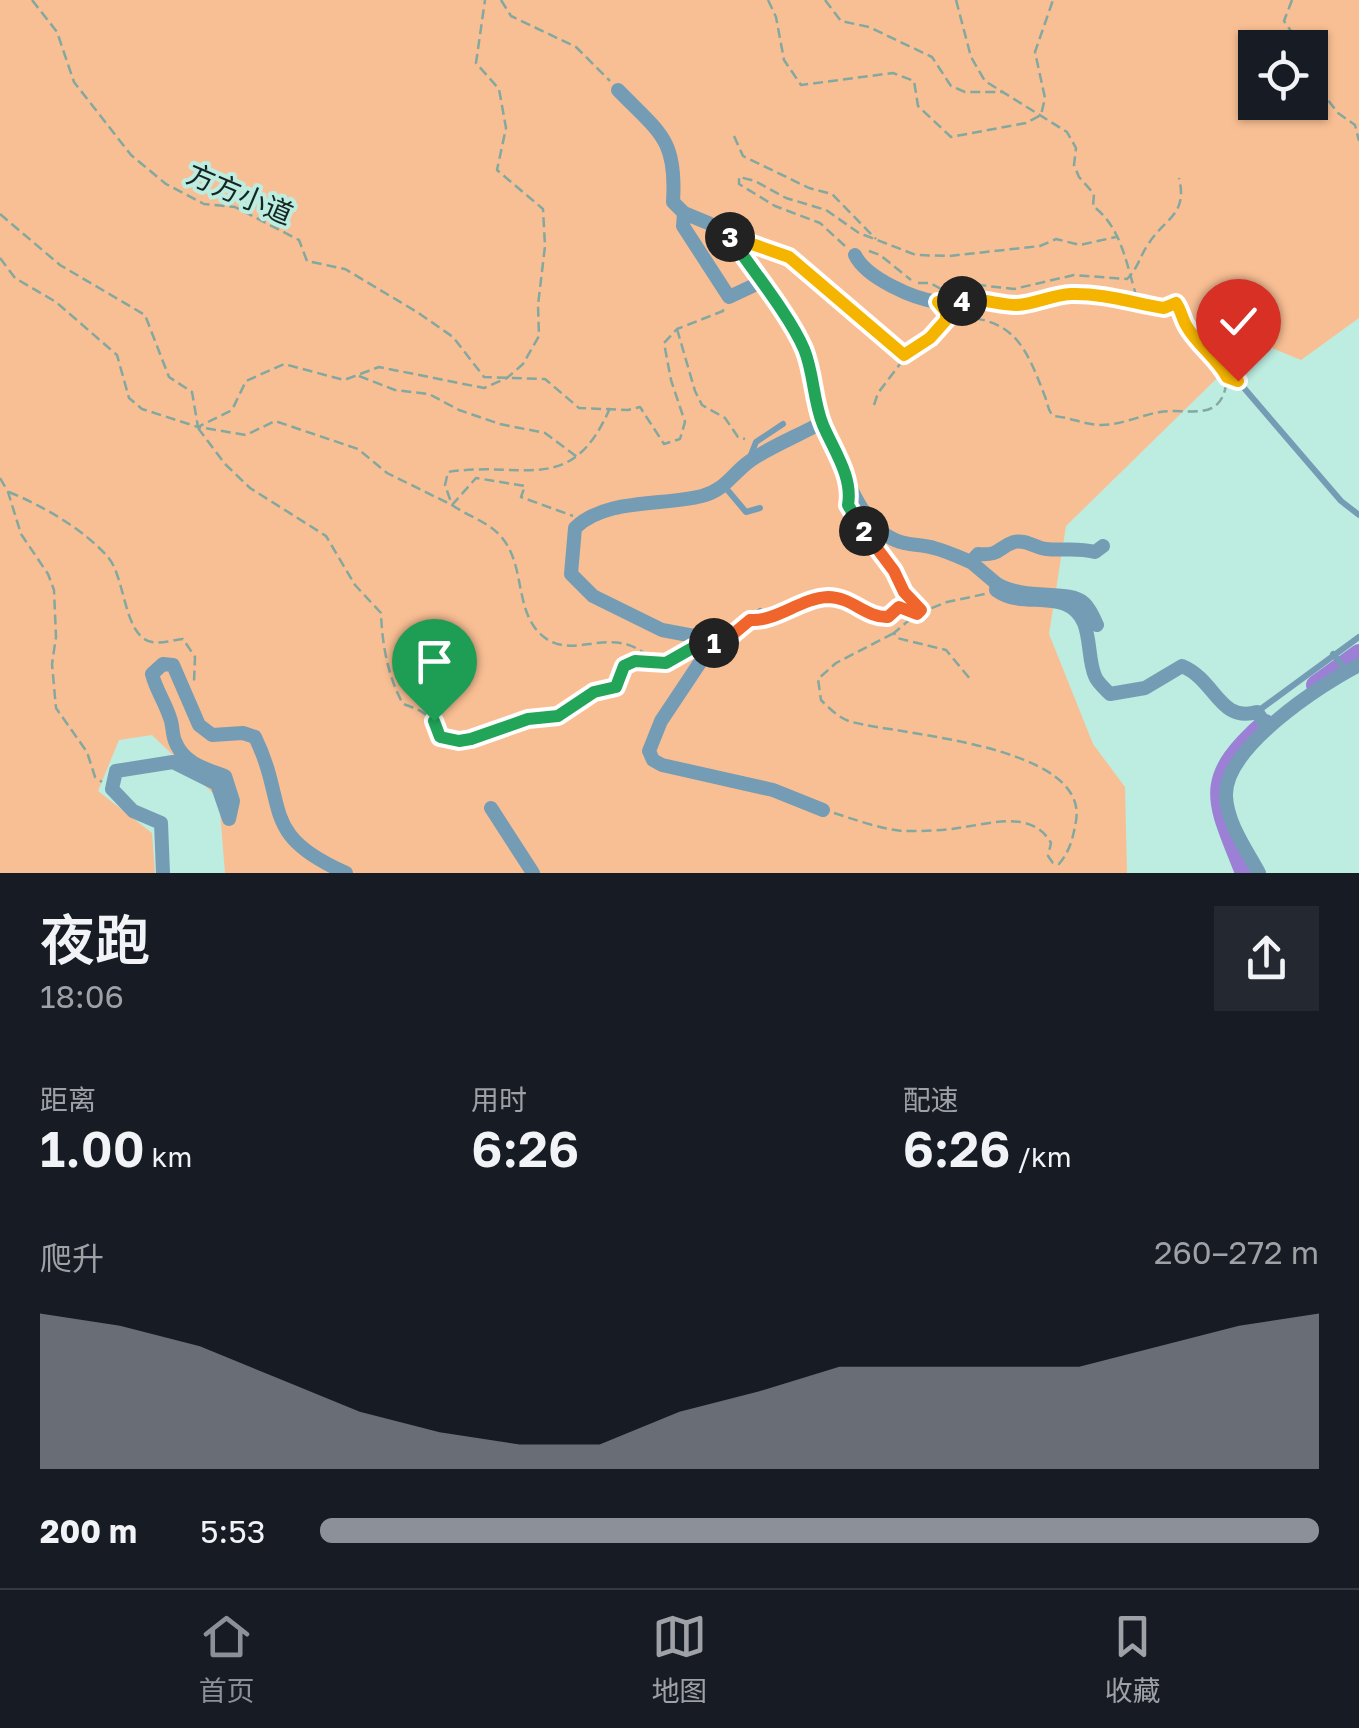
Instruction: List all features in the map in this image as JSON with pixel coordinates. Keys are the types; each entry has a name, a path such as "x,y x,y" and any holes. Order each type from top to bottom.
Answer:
{"street":[{"path":"618,90 664,137 675,167 683,226 728,298 761,282"},
{"path":"660,187 678,207 752,244 789,257 904,355 930,338 946,320 942,309 867,270 855,254"},
{"path":"725,230 804,348 822,423 840,459 844,479 882,532 905,544 930,546 971,562 1010,599 1066,604 1082,620 1090,642 1094,676 1110,694 1145,688 1182,666 1205,681 1230,711 1242,716 1257,712 1268,727"},
{"path":"822,423 747,462 725,487 705,496 584,519 575,528 571,574 580,586 662,630 712,641 660,721 649,751 653,760 774,790 824,810"},
{"path":"971,562 978,554 997,555 1013,542 1046,549 1073,546 1095,552 1103,546"},
{"path":"996,587 1012,594 1069,596 1080,600 1097,625"},
{"path":"163,873 161,823 133,811 112,789 116,771 173,762 217,784 230,820 234,801 225,776 200,768 186,758 175,742 170,717 156,692 152,674 162,664 173,665 199,725 212,736 243,733 256,737 285,831 300,848 346,873"},
{"path":"1259,873 1233,825 1226,800 1231,770 1268,727 1351,669"},
{"path":"491,808 534,873"}],"lane":[{"path":"1238,381 1332,491 1359,516"},
{"path":"747,462 756,442 783,424"},
{"path":"725,487 746,512 760,508"},
{"path":"712,641 732,635 760,611"},
{"path":"1257,712 1359,637"},
{"path":"1333,654 1351,669"}],"path":[{"name":"方方小道","path":"32,0 56,32 74,82 131,155 166,184 204,204 235,207 299,240 307,261 345,270 374,286 452,337 484,377 545,379 579,408 628,410 640,406 664,444 680,439 685,422 664,343 677,329"},
{"path":"198,427 232,410 246,381 284,364 344,380 379,367 484,388 507,378 524,364 540,336 543,208 497,170 506,128 499,89 476,63 484,0"},
{"path":"501,0 510,16 576,47 618,90"},
{"path":"768,0 776,17 784,60 801,86 893,73 914,81 918,106 950,137 1026,123 1041,115 1045,98 1035,52 1053,0"},
{"path":"825,0 841,22 869,27 932,57 951,86 980,94 1005,92"},
{"path":"956,0 971,57 984,81 1068,132 1076,148 1074,165 1094,194 1093,206 1102,213 1116,237 1132,274 1138,301"},
{"path":"1291,30 1284,21 1292,0"},
{"path":"1328,101 1338,114 1355,124 1359,141"},
{"path":"734,136 743,156 809,188 832,194 876,240"},
{"path":"1116,237 1080,245 1056,240 1040,246 949,256 916,255 859,233 826,210 739,177 739,184 774,206 820,224 855,254 862,250 880,255 911,280 941,290 979,285 1014,289 1074,276 1121,281 1132,274 1150,240 1172,220 1180,205 1180,178"},
{"path":"0,214 60,265 146,315 169,377 192,392 198,427 225,464 250,488 326,536 355,585 381,613 394,689 404,704 434,721 440,737 471,739 528,719 558,716 594,692 616,687 624,666 635,661 666,663 712,641"},
{"path":"0,258 16,278 56,302 117,355 129,398 142,409 198,427 246,435 276,421 358,449 387,473 488,524 503,539 515,559 528,617 538,634 554,645 621,642 641,649 653,661"},
{"path":"921,284 942,309 996,322 1010,333 1025,352 1053,416 1101,426 1160,412 1191,414 1208,409 1225,394 1227,377 1218,361 1186,326 1176,303 1164,308 1138,301 1069,294 1018,305 976,298 942,309"},
{"path":"728,298 722,311 677,329 702,405 724,418 738,437 756,442"},
{"path":"874,404 904,355"},
{"path":"358,375 395,390 430,394 500,424 546,433 579,458"},
{"path":"1227,377 1238,381"},
{"path":"452,505 445,485 448,472 552,468 579,458 601,430 610,408"},
{"path":"0,478 21,534 54,590 56,638 52,664 56,708 87,752 95,778 112,789"},
{"path":"452,505 476,478 525,486 521,497 584,519"},
{"path":"8,492 64,521 106,554 122,585 130,620 140,637 155,643 183,639 187,643 194,657 196,678 188,698"},
{"path":"824,810 903,831 954,829 1002,821 1034,824 1051,842 1048,856 1060,866 1069,853 1078,809 1070,789 1036,766 966,742 848,722 821,700 818,679 836,663 894,633 921,610 904,592 894,571 868,538"},
{"path":"750,620 762,621 804,603 833,597 853,602 874,618 888,617 899,607 917,614 996,587"},
{"path":"894,633 897,638 946,650 971,680"}],"shaded area":[{"path":"0,0 1359,0 1359,318 1301,360 1255,341 1066,526 1049,634 1093,744 1125,787 1127,873 225,873 219,799 152,735 119,740 98,791 152,833 155,873 0,873"}],"waterway":[{"path":"1316,685 1359,654"},
{"path":"1245,873 1227,827 1220,793 1231,761 1265,724"}],"route":[{"path":"434,721 440,737 459,741 528,719 558,716 594,692 616,687 624,666 635,661 666,663 710,638 713,643 732,635 750,620 762,621 822,598 853,602 874,618 888,617 899,607 917,614 921,610 904,592 848,505 850,491 822,423 804,348 725,230 789,257 904,355 930,338 946,320 946,312 938,302 976,298 1018,305 1069,294 1095,295 1164,308 1176,303 1186,326 1218,361 1227,377 1238,381"}]}
